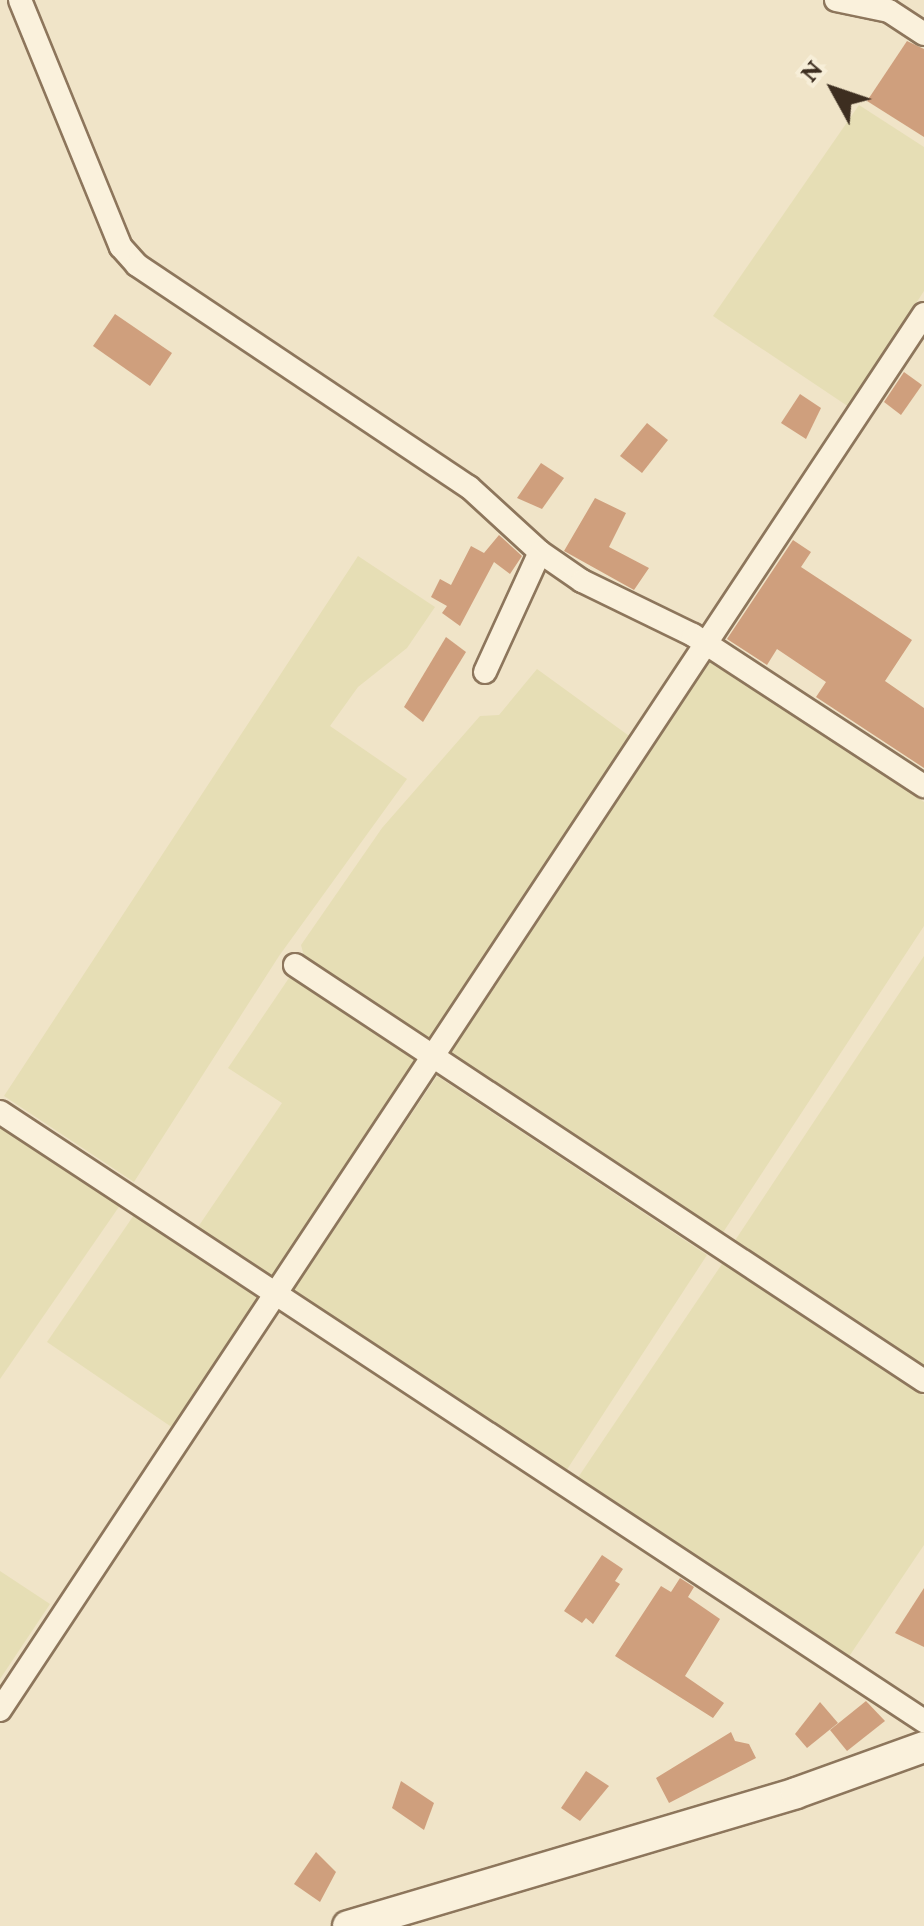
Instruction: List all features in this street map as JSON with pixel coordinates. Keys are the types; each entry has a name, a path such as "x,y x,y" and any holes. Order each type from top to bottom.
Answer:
{"street":[{"path":"20,0 121,247 137,265 469,486 540,552 706,644 924,786"},
{"path":"836,0 889,11 924,34"},
{"path":"0,1710 272,1294 923,318"},
{"path":"485,672 540,552"},
{"path":"294,965 924,1381"},
{"path":"0,1112 924,1721"},
{"path":"348,1926 796,1793 924,1747"}],"shaded area":[{"path":"859,105 924,147 924,291 849,407 713,316"},
{"path":"358,556 435,607 407,648 358,687 330,726 407,779 279,956 134,1182 4,1096"},
{"path":"708,660 924,802 924,926 720,1237 449,1053"},
{"path":"537,669 632,738 429,1042 304,956 301,945 382,828 480,716 499,715"},
{"path":"924,956 924,1368 734,1242"},
{"path":"291,975 418,1062 272,1279 198,1227 282,1103 228,1068"},
{"path":"437,1076 707,1255 566,1471 294,1290"},
{"path":"0,1120 123,1201 0,1379"},
{"path":"136,1212 256,1289 258,1301 173,1428 47,1342"},
{"path":"724,1261 924,1396 924,1545 848,1658 577,1479"},
{"path":"0,1571 50,1604 0,1679"}],"building":[{"path":"907,41 924,49 924,137 867,101"},
{"path":"115,314 172,353 150,386 93,346"},
{"path":"904,372 922,385 901,415 884,402"},
{"path":"800,394 821,408 806,439 781,423"},
{"path":"647,423 668,440 642,473 620,456"},
{"path":"541,463 564,478 542,509 517,498"},
{"path":"595,498 626,513 609,547 649,568 634,590 564,551"},
{"path":"499,535 522,556 510,574 494,562 460,626 442,613 447,606 431,597 440,579 451,585 471,546 484,553"},
{"path":"793,540 811,552 801,567 912,640 885,681 924,708 924,768 816,697 826,682 777,649 767,665 727,639"},
{"path":"446,637 466,652 423,722 404,707"},
{"path":"602,1555 623,1569 615,1581 620,1584 593,1624 586,1618 582,1623 564,1611"},
{"path":"680,1578 694,1587 688,1597 720,1619 685,1676 724,1703 713,1718 615,1656 661,1586 671,1592"},
{"path":"924,1588 924,1647 895,1633"},
{"path":"866,1701 885,1721 847,1751 830,1730"},
{"path":"820,1702 838,1723 807,1748 795,1734"},
{"path":"731,1732 735,1741 749,1744 756,1758 669,1803 656,1778"},
{"path":"586,1771 609,1786 580,1821 561,1808"},
{"path":"401,1781 434,1803 424,1830 392,1808"},
{"path":"316,1852 336,1872 320,1902 294,1884"}]}
